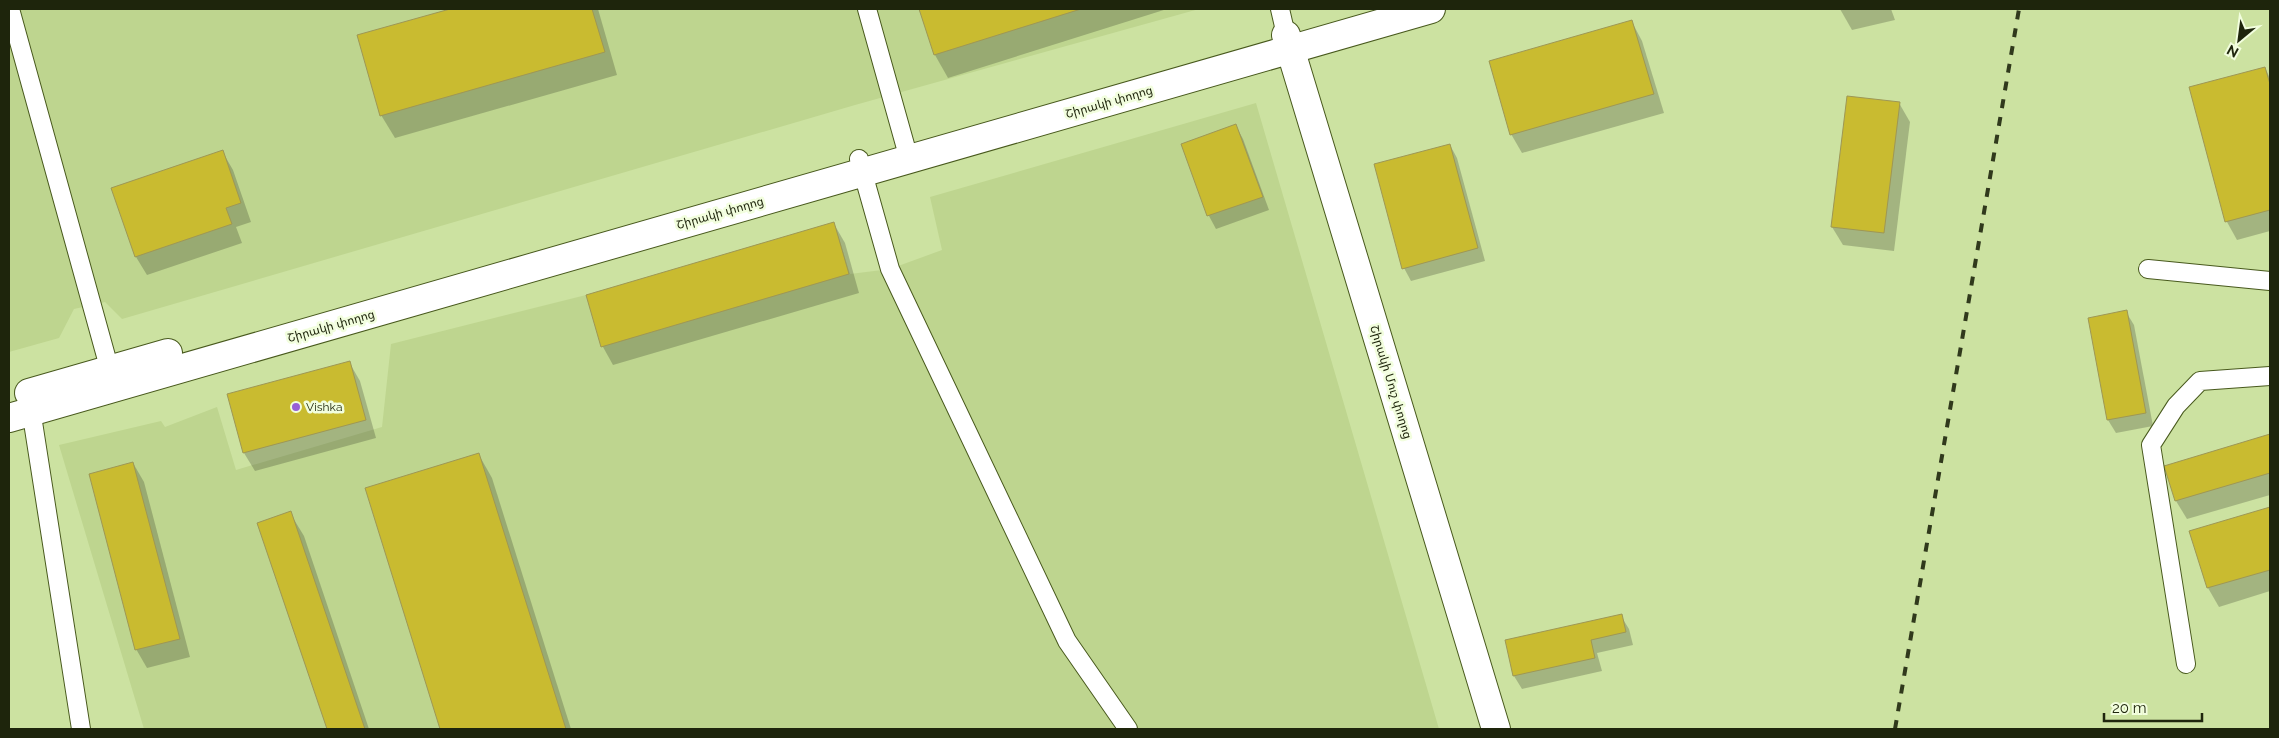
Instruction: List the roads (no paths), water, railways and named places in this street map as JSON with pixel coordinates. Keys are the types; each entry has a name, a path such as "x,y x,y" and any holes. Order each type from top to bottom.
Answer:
{"main road":[{"name":"Շիրակի փողոց","path":"1288,42 1378,9"},
{"name":"Շիրակի փողոց","path":"19,405 861,166 1288,42 1431,9"},
{"name":"Շիրակի Մուշ փողոց","path":"1288,42 1496,729"}],"lane":[{"path":"10,9 112,378"},
{"path":"867,9 907,152"},
{"path":"1280,9 1288,42"},
{"path":"861,166 890,269 1067,641 1128,729"},
{"path":"2148,269 2270,281"},
{"path":"2186,664 2151,445 2176,406 2200,381 2270,376"},
{"path":"19,405 81,729"}],"railway":[{"path":"1895,729 2019,9"}],"place":[{"name":"Vishka","path":"296,407"}]}
